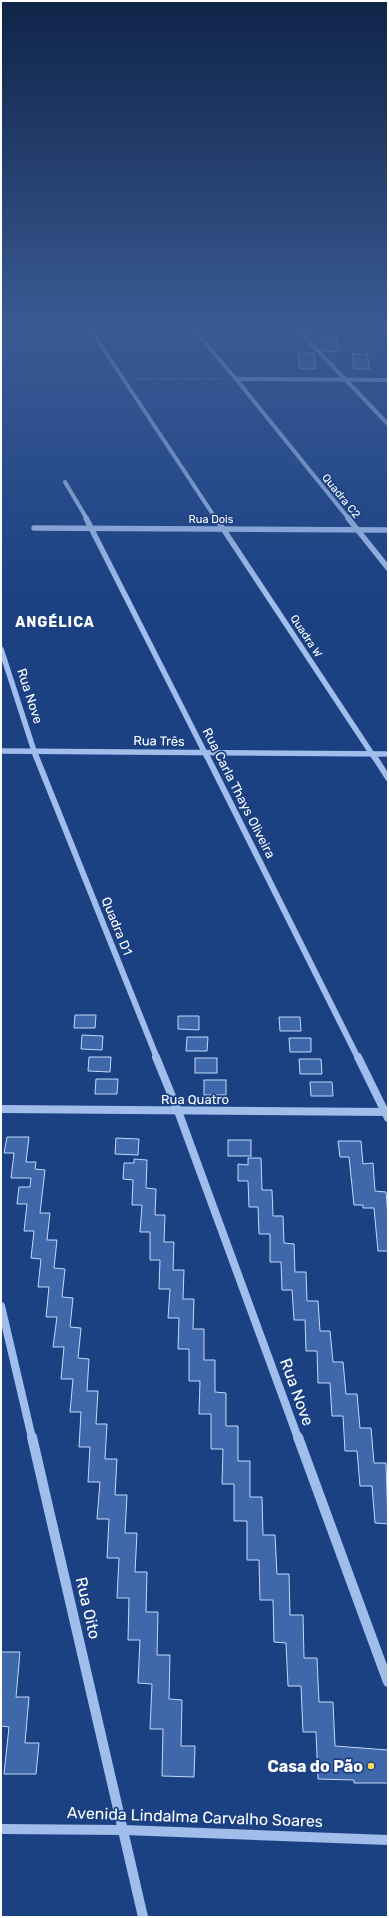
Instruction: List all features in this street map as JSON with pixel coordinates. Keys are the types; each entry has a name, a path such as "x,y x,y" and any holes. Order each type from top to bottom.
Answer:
{"street":[{"name":"Quadra W","path":"150,420 388,778"},
{"name":"Quadra C2","path":"268,420 388,568"},
{"name":"Rua Carla Thays Oliveira","path":"65,482 92,528 387,1114"},
{"name":"Rua Dois","path":"34,528 388,530"},
{"name":"Rua Nove","path":"1,649 33,750"},
{"name":"Rua Três","path":"1,751 33,750 388,754"},
{"name":"Quadra D1","path":"33,750 178,1111"},
{"name":"Rua Quatro","path":"1,1109 387,1114"},
{"name":"Rua Nove","path":"178,1111 388,1682"},
{"name":"Rua Oito","path":"1,1306 143,1917"},
{"name":"Avenida Lindalma Carvalho Soares","path":"1,1829 124,1830 388,1840"}],"building":[{"path":"75,1015 96,1015 95,1028 74,1028"},
{"path":"178,1016 199,1016 199,1030 178,1029"},
{"path":"279,1017 300,1017 301,1031 280,1031"},
{"path":"82,1035 103,1036 102,1050 81,1049"},
{"path":"187,1037 208,1037 207,1051 186,1051"},
{"path":"289,1038 311,1038 311,1052 290,1052"},
{"path":"89,1057 111,1057 110,1072 88,1071"},
{"path":"195,1058 217,1058 217,1073 195,1073"},
{"path":"299,1059 321,1059 322,1074 300,1074"},
{"path":"96,1079 118,1079 117,1094 95,1094"},
{"path":"204,1080 226,1080 226,1095 204,1095"},
{"path":"310,1082 332,1082 333,1096 311,1096"},
{"path":"7,1137 29,1137 26,1162 36,1162 35,1169 45,1170 40,1213 50,1213 47,1240 57,1240 54,1268 65,1269 62,1297 73,1298 70,1327 81,1328 78,1358 89,1359 87,1391 98,1391 96,1424 107,1424 105,1459 117,1459 115,1495 127,1495 125,1533 137,1533 135,1572 147,1572 146,1612 158,1612 157,1655 170,1655 169,1699 182,1700 181,1746 195,1746 194,1777 162,1776 163,1729 150,1729 152,1684 138,1683 140,1640 128,1640 129,1598 117,1598 119,1558 107,1558 109,1519 97,1519 100,1482 88,1482 90,1447 79,1447 81,1412 70,1412 73,1379 61,1379 64,1347 53,1347 57,1317 46,1317 49,1287 38,1287 41,1259 31,1258 34,1231 24,1231 27,1204 17,1204 19,1187 30,1187 31,1178 11,1178 14,1153 4,1153"},
{"path":"116,1138 139,1139 138,1155 115,1154"},
{"path":"228,1140 251,1140 251,1156 228,1156"},
{"path":"338,1141 361,1141 363,1164 373,1163 375,1191 386,1192 388,1251 378,1251 374,1208 363,1208 363,1205 354,1205 349,1157 340,1157"},
{"path":"248,1158 261,1158 262,1190 272,1190 273,1216 283,1216 284,1243 294,1244 295,1272 306,1272 307,1301 318,1301 320,1331 330,1331 333,1362 343,1362 346,1394 357,1394 360,1428 371,1428 374,1463 386,1463 388,1524 375,1523 372,1486 360,1486 357,1451 345,1451 343,1416 332,1416 330,1383 318,1383 317,1351 306,1351 305,1320 294,1320 292,1290 282,1290 281,1262 270,1262 270,1234 259,1234 258,1207 249,1207 248,1181 238,1181 238,1164 248,1165"},
{"path":"134,1159 147,1160 146,1188 156,1189 155,1215 165,1215 164,1242 174,1242 173,1270 184,1270 183,1299 194,1299 193,1329 204,1329 204,1360 215,1360 215,1392 226,1393 226,1426 238,1426 238,1461 250,1461 250,1497 262,1497 263,1535 275,1535 277,1574 289,1574 290,1615 303,1615 304,1658 317,1658 319,1702 333,1702 335,1746 388,1750 388,1783 354,1783 354,1780 318,1779 316,1732 303,1732 301,1686 288,1686 286,1643 274,1642 273,1600 260,1600 259,1560 247,1560 247,1521 234,1521 234,1484 222,1484 223,1449 211,1449 211,1414 199,1414 200,1381 189,1381 189,1349 178,1349 179,1318 168,1318 170,1289 159,1289 160,1260 150,1260 150,1232 140,1232 142,1205 132,1205 133,1180 123,1179 124,1163 134,1163"},
{"path":"1,1652 20,1652 16,1697 29,1697 25,1743 39,1743 36,1774 4,1774 9,1727 1,1726"}],"place":[{"name":"Casa do Pão","path":"371,1766"}],"district":[{"name":"ANGÉLICA","path":"55,622"}]}
